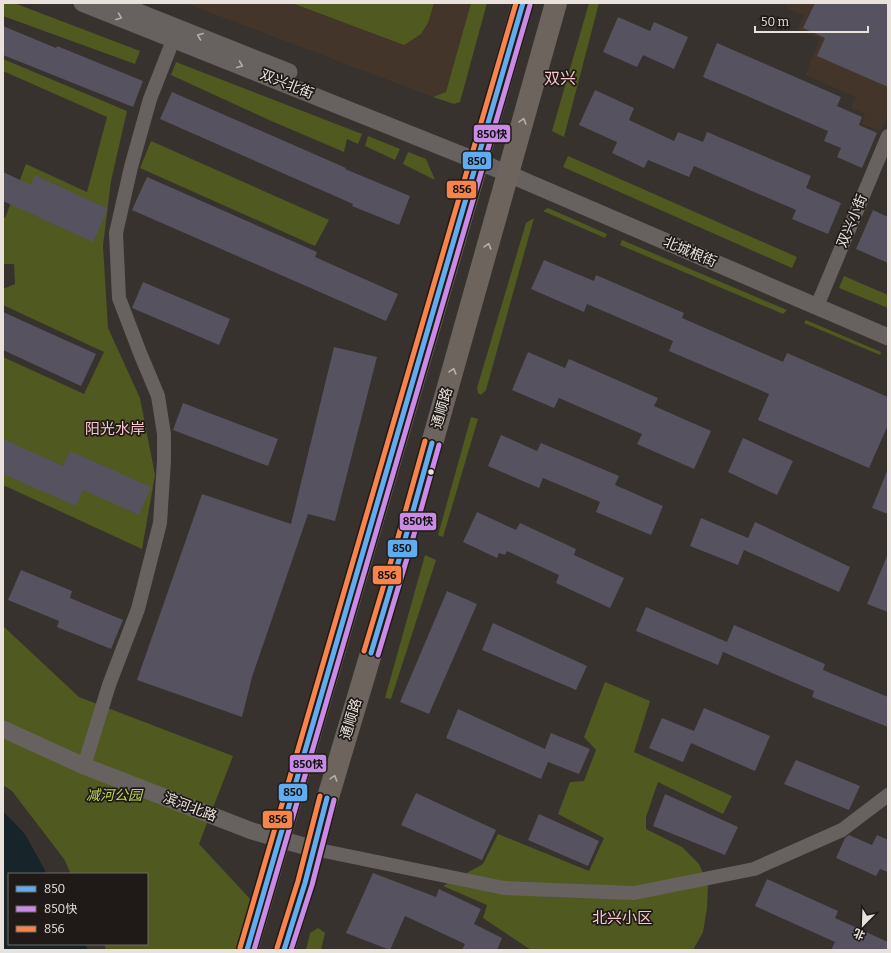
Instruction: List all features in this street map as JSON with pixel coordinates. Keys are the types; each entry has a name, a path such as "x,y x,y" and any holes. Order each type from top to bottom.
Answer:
{"main road":[{"path":"247,950 280,839 494,162 523,3"},
{"name":"通顺路","path":"284,950 404,543 494,162 556,3"}],"street":[{"name":"双兴北街","path":"82,3 176,33 494,162"},
{"name":"双兴北街","path":"116,3 176,33"},
{"path":"84,766 110,685 138,609 160,523 164,461 164,434 158,396 119,298 116,233 131,167 150,99 176,33"},
{"name":"双兴小街","path":"819,302 888,136"},
{"name":"北城根街","path":"494,162 819,302 888,337"},
{"name":"北城根街","path":"819,302 888,326"},
{"name":"滨河北路","path":"3,729 84,766 252,830 314,849"},
{"path":"314,849 504,888 634,893 754,869 842,830 888,796"}],"shaded area":[{"path":"185,3 471,3 446,93 433,97"},
{"path":"784,3 888,3 888,114 881,131 862,124 865,114 851,108 856,97 805,75 820,39 798,30 804,15 789,9"},
{"path":"3,811 25,834 46,873 8,873 8,945 86,945 88,950 3,950"}],"green space":[{"path":"3,3 14,3 140,51 135,64 3,16"},
{"path":"292,3 434,3 428,23 421,34 404,45"},
{"path":"471,3 487,3 460,102 454,104 433,97 446,92"},
{"path":"589,3 599,3 564,137 552,131"},
{"path":"3,59 127,111 111,181 103,246 108,328 140,398 155,475 142,549 3,485 3,357 84,394 104,352 3,305 3,289 15,284 14,264 3,264 3,218 5,218 26,164 87,192 107,117 3,71"},
{"path":"176,62 362,134 358,144 347,139 344,152 269,120 171,75"},
{"path":"368,136 400,149 395,160 365,146"},
{"path":"151,141 329,220 315,246 140,168"},
{"path":"408,152 426,159 435,180 403,164"},
{"path":"568,156 797,257 792,268 563,167"},
{"path":"548,208 607,234 605,238 543,211"},
{"path":"534,218 486,390 481,395 478,393 477,388 526,223"},
{"path":"622,240 787,310 783,314 620,245"},
{"path":"844,276 888,295 888,308 839,288"},
{"path":"806,320 881,352 880,355 804,323"},
{"path":"471,417 478,419 443,537 438,535"},
{"path":"425,555 436,560 391,699 385,698"},
{"name":"减河公园","path":"3,626 79,697 233,756 199,844 252,901 244,950 106,950 104,945 148,945 148,873 71,873 64,859 12,791 3,785"},
{"path":"605,682 650,701 634,752 732,796 723,814 658,782 646,817 646,829 682,847 699,864 708,885 707,908 703,932 693,950 531,950 483,918 487,905 443,886 483,864 498,834 589,871 604,838 558,814 570,782 584,781 596,750 584,737"},
{"path":"318,928 325,933 321,950 306,950 310,933"}],"building":[{"path":"815,3 888,3 888,87 817,56 825,38 803,28"},
{"path":"618,17 650,31 654,22 688,37 674,69 643,55 637,67 603,52"},
{"path":"3,26 143,81 133,107 3,55"},
{"path":"717,43 841,97 837,106 862,117 859,125 877,133 862,168 837,157 841,148 824,141 828,131 703,77"},
{"path":"595,90 634,108 629,120 674,141 678,132 703,142 707,132 811,176 806,188 841,203 828,234 792,219 796,210 694,166 689,177 648,160 644,168 612,153 617,142 579,125"},
{"path":"172,92 346,168 345,169 410,196 399,225 352,206 353,204 160,119"},
{"path":"3,172 31,185 35,175 108,209 93,242 3,201"},
{"path":"147,177 317,252 315,257 398,294 386,321 132,210"},
{"path":"873,210 888,217 888,263 856,249"},
{"path":"544,260 594,281 596,275 684,313 682,318 783,362 787,353 888,397 888,425 869,468 758,420 769,394 669,351 673,341 587,304 584,312 531,289"},
{"path":"143,282 230,319 219,345 132,308"},
{"path":"3,312 96,354 81,386 3,350"},
{"path":"334,347 377,357 335,521 308,514 252,677 242,717 137,680 202,494 291,524"},
{"path":"528,352 565,368 569,359 658,398 654,406 711,431 694,469 637,444 642,434 559,398 554,408 512,390"},
{"path":"183,403 278,439 268,466 173,430"},
{"path":"501,435 537,451 541,443 619,476 615,485 663,506 651,535 596,512 600,502 543,478 539,488 488,466"},
{"path":"743,438 793,461 777,495 728,472"},
{"path":"3,439 63,466 70,451 151,487 139,515 83,490 76,506 3,474"},
{"path":"888,469 888,514 872,508"},
{"path":"477,512 516,530 520,523 576,549 574,555 624,578 610,608 556,583 559,575 507,551 505,555 499,553 497,558 463,542"},
{"path":"701,518 748,538 755,522 850,567 839,592 744,550 738,565 690,546"},
{"path":"888,554 888,612 867,604"},
{"path":"21,570 72,591 70,598 123,620 111,649 57,627 59,621 8,600"},
{"path":"447,591 477,604 429,714 400,702"},
{"path":"646,607 727,642 734,625 825,664 823,670 888,697 888,727 812,697 814,691 723,652 718,665 636,631"},
{"path":"493,623 587,666 576,690 482,650"},
{"path":"704,708 770,736 755,771 691,743 683,762 649,748 662,718 694,731"},
{"path":"458,709 545,749 551,733 590,749 579,774 548,762 541,779 446,738"},
{"path":"796,760 860,786 849,810 784,784"},
{"path":"416,793 496,830 482,860 401,825"},
{"path":"665,794 738,827 725,855 653,826"},
{"path":"539,814 599,841 588,866 528,840"},
{"path":"849,835 872,845 877,835 888,840 888,872 880,869 876,876 836,858 845,838"},
{"path":"373,873 436,897 439,889 481,909 474,924 502,938 497,950 462,950 465,944 405,916 390,950 346,933"},
{"path":"767,879 838,911 835,918 888,942 888,950 831,950 835,942 755,906"}],"transit line":[{"name":"856","path":"240,948 516,3"},
{"name":"850","path":"247,950 523,3"},
{"name":"850快","path":"254,950 530,5"},
{"name":"856","path":"364,651 425,441"},
{"name":"850","path":"371,653 432,443"},
{"name":"850快","path":"378,655 439,445"},
{"name":"856","path":"277,948 298,881 320,796"},
{"name":"850","path":"284,950 305,883 327,798"},
{"name":"850快","path":"291,950 312,885 334,800"}],"district":[{"name":"双兴","path":"560,78"},
{"name":"阳光水岸","path":"115,429"},
{"name":"北兴小区","path":"622,918"}]}
